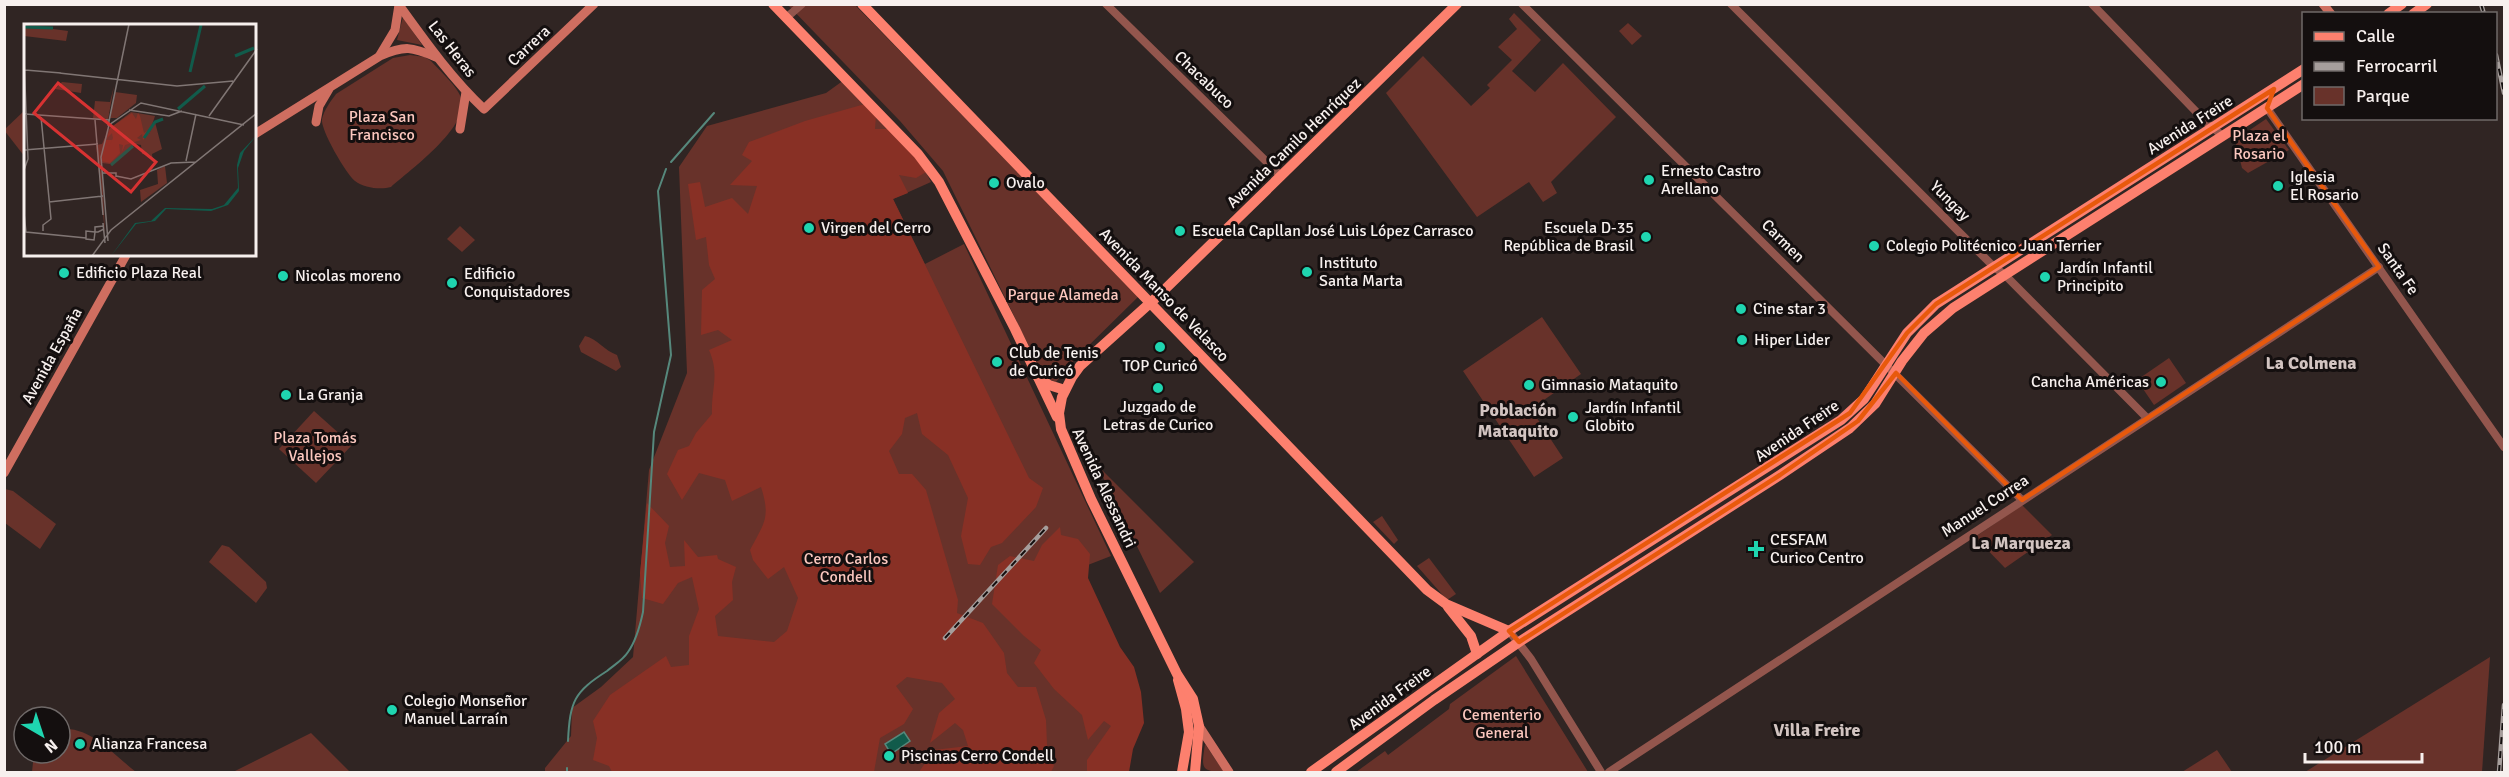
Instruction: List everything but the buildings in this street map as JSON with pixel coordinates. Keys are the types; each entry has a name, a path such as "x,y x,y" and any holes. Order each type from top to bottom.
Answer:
{"main road":[{"name":"Carrera","path":"484,109 594,4"},
{"path":"773,4 931,170 948,198 1055,409 1059,422"},
{"name":"Avenida Manso de Velasco","path":"862,4 1405,568 1446,604 1471,636 1477,654"},
{"name":"Avenida Camilo Henríquez","path":"1150,302 1457,4"},
{"name":"Las Heras","path":"400,5 437,58 484,109"},
{"path":"380,56 395,30 400,5"},
{"path":"256,133 380,56 398,48 415,48 437,58"},
{"name":"Avenida Freire","path":"1311,772 1509,631 1841,420 1864,399 1907,333 1929,310 2302,70"},
{"name":"Avenida Freire","path":"1336,772 1442,694 1519,642 1850,428 1875,404 1908,353 1933,324 1953,308 2302,85"},
{"path":"316,122 319,106 330,87"},
{"path":"2267,108 2274,89"},
{"path":"460,129 466,92"},
{"name":"Avenida España","path":"4,472 125,256"},
{"name":"Avenida Alessandri","path":"1150,302 1080,366 1065,390 1060,405 1059,422 1064,439 1091,499 1177,674"},
{"path":"1038,377 1049,385 1065,390"},
{"name":"Avenida Manso de Velasco","path":"1446,604 1509,631"},
{"path":"1177,674 1192,699 1199,726 1229,772"},
{"path":"1177,674 1189,724 1182,772"},
{"path":"1195,772 1199,726"},
{"path":"1186,755 1195,772"}],"street":[{"path":"786,18 802,4"},
{"name":"Chacabuco","path":"1106,4 1281,176"},
{"name":"Carmen","path":"1522,4 2022,500"},
{"name":"Yungay","path":"1731,4 2147,418"},
{"path":"2092,4 2213,129 2223,136"},
{"name":"Santa Fe","path":"2267,108 2505,447"},
{"name":"Manuel Correa","path":"1609,772 2379,267"},
{"name":"Avenida Manso de Velasco","path":"1509,631 1519,642 1601,772"}],"highlighted area":[{"path":"2274,89 2267,108 2379,267 2022,500 1896,373 1858,421 1780,475 1519,642 1509,631 1850,413 1907,333 1936,304"}],"green space":[{"name":"Parque Alameda","path":"788,5 855,5 1139,296 1076,358 1056,382 1044,377 943,171 900,121"},
{"path":"1514,13 1541,40 1512,71 1535,92 1563,63 1616,117 1551,182 1557,193 1543,202 1529,182 1477,217 1386,93 1423,56 1471,106 1490,88 1487,85 1512,60 1498,47 1517,29 1509,19"},
{"path":"403,17 422,45 397,40"},
{"path":"1628,23 1642,36 1632,45 1619,31"},
{"name":"Plaza San Francisco","path":"410,55 425,57 431,61 459,94 462,109 457,121 437,147 391,187 368,187 355,181 346,170 325,132 322,119 336,94 393,58"},
{"name":"Cerro Carlos Condell","path":"844,80 922,165 931,182 893,199 925,264 964,244 1111,556 1075,570 1134,703 1119,772 545,772 545,768 571,736 572,708 601,687 633,657 649,470 687,373 679,167 707,126 826,93"},
{"name":"Cerro Carlos Condell","path":"865,104 876,115 875,129 890,129 909,148 926,172 916,178 899,175 908,193 893,199 1029,478 1043,488 1036,507 1002,543 991,547 980,565 968,564 961,536 968,498 948,455 922,434 917,413 905,418 902,434 889,451 899,474 912,474 926,490 958,600 957,613 983,623 1004,653 1007,673 1018,687 1036,687 1046,720 1047,745 1054,766 1051,772 919,772 934,750 968,746 963,730 955,723 930,743 939,713 955,699 942,683 907,677 896,686 913,709 904,724 880,738 874,772 612,772 609,766 593,760 597,738 593,721 610,695 666,656 671,667 689,665 689,636 699,609 692,577 678,583 663,604 642,598 640,573 647,503 669,526 665,543 670,567 685,566 684,540 698,557 717,555 718,559 736,567 732,582 733,600 715,616 718,636 774,642 787,631 798,598 784,567 768,579 753,560 750,550 766,513 761,487 732,501 725,480 699,473 682,500 667,474 678,450 689,446 696,433 712,414 715,374 709,350 732,340 718,330 701,335 702,290 715,279 709,265 706,237 696,240 688,184 700,182 705,207 732,198 748,214 757,186 730,185 752,161 742,155 749,142 805,121"},
{"path":"24,111 24,156 4,130"},
{"name":"Plaza el Rosario","path":"2266,119 2289,150 2248,173 2242,168 2235,140"},
{"path":"460,226 475,240 462,252 447,239"},
{"path":"1542,317 1581,374 1531,409 1563,458 1534,477 1463,371"},
{"path":"585,336 617,355 621,367 616,371 581,352 579,346"},
{"name":"Cancha Américas","path":"2169,358 2186,383 2154,405 2137,380"},
{"name":"Plaza Tomás Vallejos","path":"314,411 352,445 316,483 279,449"},
{"path":"1097,465 1194,562 1160,593"},
{"path":"5,489 13,491 56,524 40,549 5,523"},
{"path":"2022,505 2052,535 2005,568 1975,537"},
{"path":"1382,516 1398,540 1394,544 1373,522"},
{"path":"1060,527 1061,535 1078,539 1090,554 1088,578 1120,647 1134,667 1141,692 1144,723 1133,749 1129,772 1087,772 1087,760 1111,726 1104,721 1088,740 1082,715 1054,689 1034,663 1041,650 992,604 998,565 1010,556 1034,561 1042,545"},
{"path":"222,545 229,547 266,582 267,588 256,603 209,562"},
{"path":"1429,558 1456,594 1447,600 1417,566"},
{"name":"Cementerio General","path":"1516,656 1588,772 1356,772 1385,751 1388,755 1449,709 1450,704"},
{"path":"2490,657 2482,772 2305,772"},
{"name":"Alianza Francesa","path":"72,730 94,738 136,772 32,772 33,765 72,765"},
{"path":"311,733 350,772 233,772"},
{"path":"1205,744 1224,772 1206,769 1203,763"},
{"path":"2217,750 2232,772 2182,772"}],"shaded area":[{"path":"904,732 910,741 891,754 885,744"}],"waterway":[{"path":"671,162 714,113"},
{"path":"568,741 570,716 576,699 587,685 626,655 639,628 643,612 654,432 671,355 658,191 666,169"}],"railway":[{"path":"2481,4 2483,12"},
{"path":"2497,60 2504,93"},
{"path":"945,638 1046,528"},
{"path":"2499,772 2504,705"}],"place":[{"name":"Ernesto Castro Arellano","path":"1649,180"},
{"name":"Ovalo","path":"994,183"},
{"name":"Iglesia El Rosario","path":"2278,186"},
{"name":"Virgen del Cerro","path":"809,228"},
{"name":"Escuela Capllan José Luis López Carrasco","path":"1180,231"},
{"name":"Escuela D-35 República de Brasil","path":"1646,237"},
{"name":"Colegio Politécnico Juan Terrier","path":"1874,246"},
{"name":"Instituto Santa Marta","path":"1307,272"},
{"name":"Edificio Plaza Real","path":"64,273"},
{"name":"Nicolas moreno","path":"283,276"},
{"name":"Jardín Infantil Principito","path":"2045,277"},
{"name":"Edificio Conquistadores","path":"452,283"},
{"name":"Cine star 3","path":"1741,309"},
{"name":"Hiper Lider","path":"1742,340"},
{"name":"TOP Curicó","path":"1160,347"},
{"name":"Club de Tenis de Curicó","path":"997,362"},
{"name":"Cancha Américas","path":"2161,382"},
{"name":"Gimnasio Mataquito","path":"1529,385"},
{"name":"Juzgado de Letras de Curico","path":"1158,388"},
{"name":"La Granja","path":"286,395"},
{"name":"Jardín Infantil Globito","path":"1573,417"},
{"name":"CESFAM Curico Centro","path":"1756,549"},
{"name":"Colegio Monseñor Manuel Larraín","path":"392,710"},
{"name":"Alianza Francesa","path":"80,744"},
{"name":"Piscinas Cerro Condell","path":"889,756"}],"district":[{"name":"La Colmena","path":"2311,363"},
{"name":"Población Mataquito","path":"1518,420"},
{"name":"La Marqueza","path":"2021,543"},
{"name":"Villa Freire","path":"1817,730"}]}
